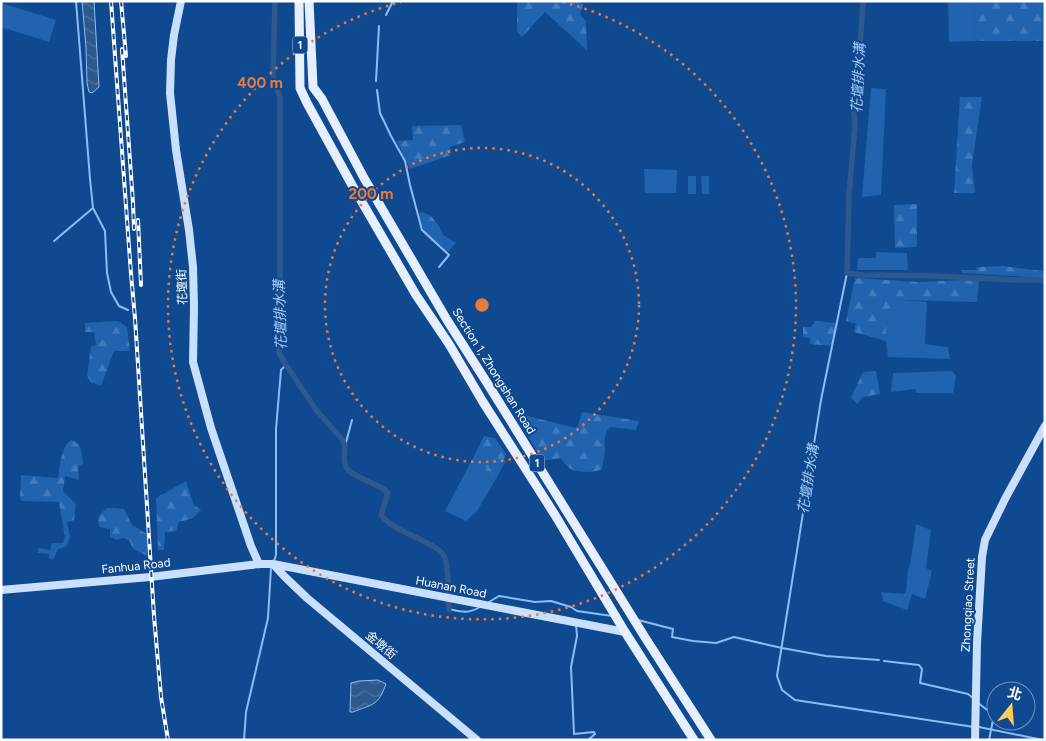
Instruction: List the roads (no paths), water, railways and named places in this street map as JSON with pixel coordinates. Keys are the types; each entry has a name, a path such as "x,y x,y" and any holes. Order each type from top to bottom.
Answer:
{"main road":[{"name":"Section 1, Zhongshan Road","path":"299,1 300,88 352,185 416,295 449,344 625,632 694,740"},
{"name":"Section 1, Zhongshan Road","path":"309,1 313,87 322,99 364,178 447,320 711,740"}],"street":[{"name":"花壇街","path":"181,1 171,60 170,93 176,150 193,267 193,362 211,428 245,529 259,564"},
{"name":"Zhongqiao Street","path":"975,740 977,643 982,557 985,540 1045,426"},
{"name":"Fanhua Road","path":"1,590 273,564"},
{"name":"Huanan Road","path":"273,564 625,632"},
{"name":"金墩街","path":"273,564 307,598 477,740"}],"water":[{"path":"82,1 94,1 99,87 92,93 89,92 87,83"},
{"path":"378,680 386,684 380,697 370,705 350,712 351,683"}],"waterway":[{"path":"54,241 93,208 76,1"},
{"name":"花壇排水溝","path":"275,1 273,75 280,98 279,353 317,411 342,439 345,446 344,460 346,467 351,473 384,489 388,493 381,515 396,527 434,547 445,558 448,576 449,609"},
{"path":"386,15 393,1"},
{"name":"花壇排水溝","path":"863,1 849,195 847,273 1045,281"},
{"path":"376,81 379,26"},
{"path":"377,90 380,113 405,161 422,230 449,255 439,267"},
{"path":"93,208 105,231 107,273 111,292 119,306 128,310"},
{"name":"花壇排水溝","path":"847,273 821,400 777,676 782,690 795,700 974,727"},
{"path":"274,561 276,555 276,429 281,370 286,365"},
{"path":"345,446 352,420"},
{"path":"244,740 246,712 268,618 271,568"},
{"path":"489,602 499,596 535,602 551,601 571,607 577,611 612,616"},
{"path":"449,609 465,612 480,607"},
{"path":"638,620 673,629 672,637 693,641 716,643 734,637 826,656 879,660"},
{"path":"576,624 577,636 571,667 574,734 594,732 595,734 588,740"},
{"path":"884,661 919,665 922,669 920,683 968,694 973,698"},
{"path":"978,703 994,715 989,740"},
{"name":"花壇排水溝","path":"979,727 1043,740"}],"railway":[{"path":"111,1 135,318 154,616 161,697 168,740"},
{"path":"121,1 126,56"},
{"path":"122,49 134,229"},
{"path":"138,220 141,285"}]}
